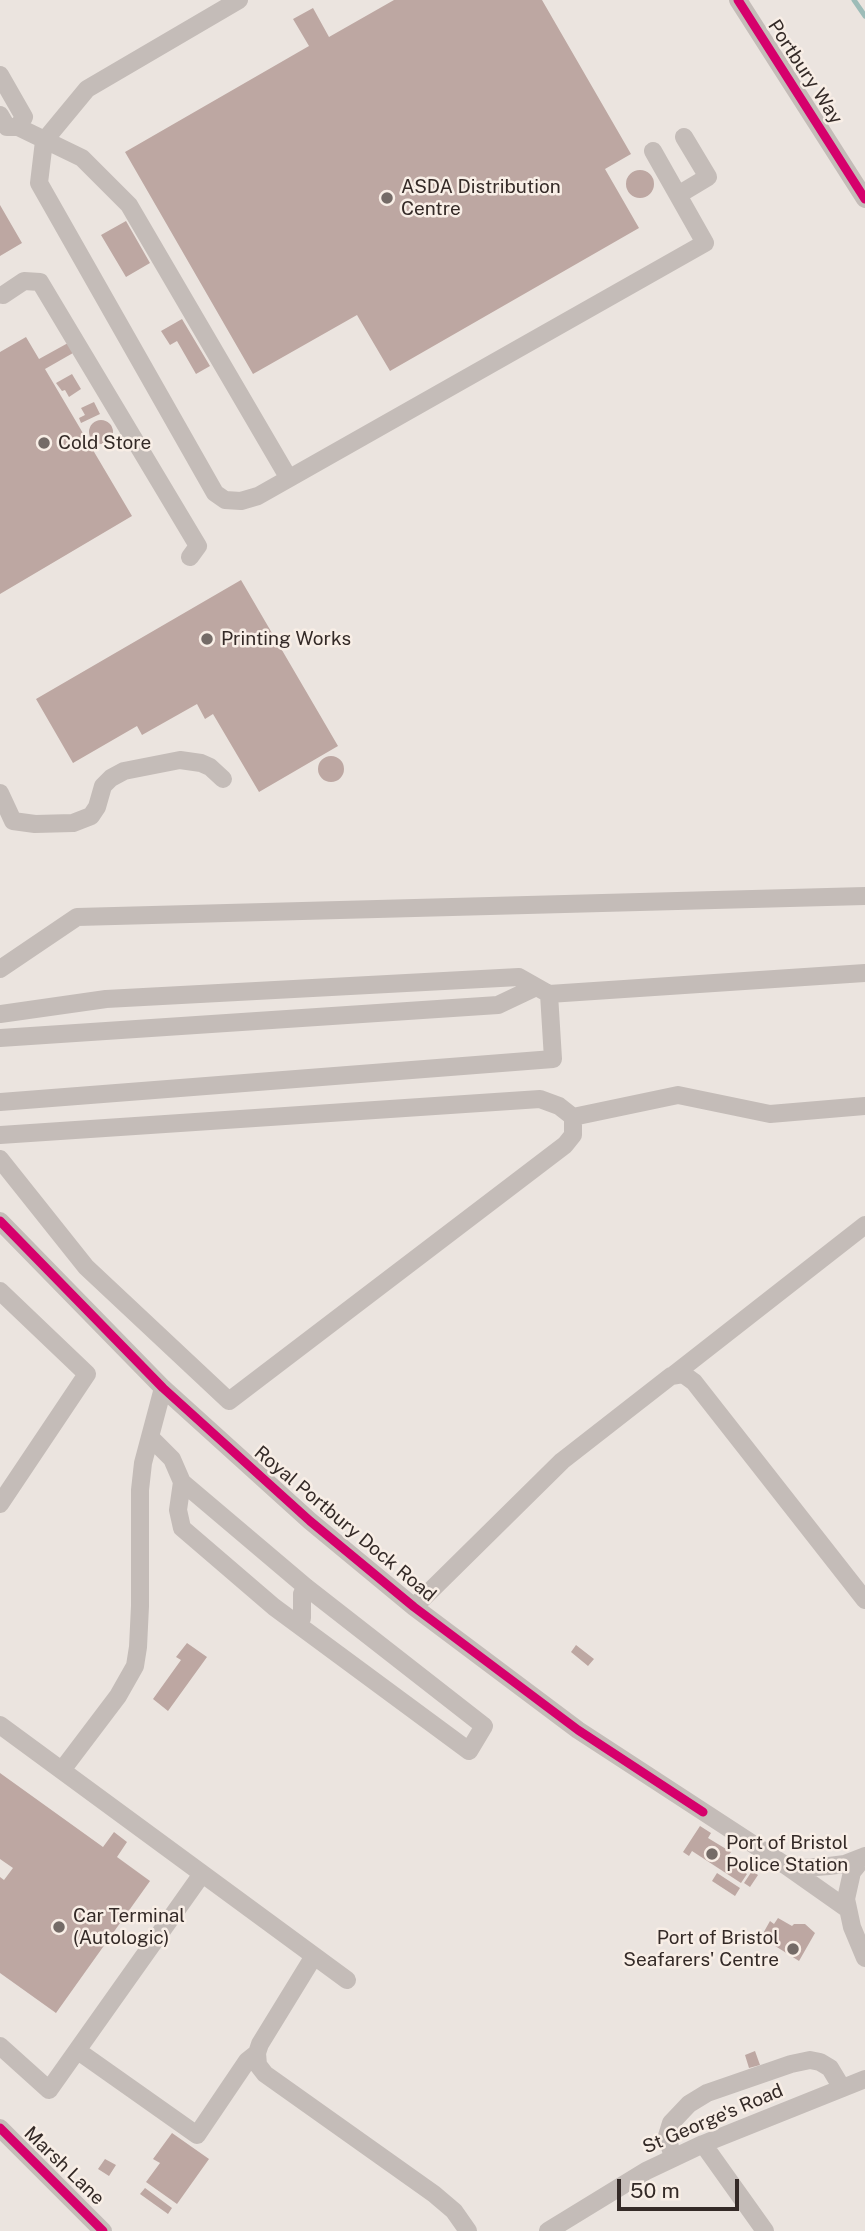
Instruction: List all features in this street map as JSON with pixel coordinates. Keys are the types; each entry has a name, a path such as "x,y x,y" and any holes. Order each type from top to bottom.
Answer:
{"street":[{"path":"239,0 88,89 44,141 39,183 215,493 225,500 241,501 258,496 705,243 653,151"},
{"name":"Portbury Way","path":"738,0 865,199"},
{"path":"0,75 24,117 18,127"},
{"path":"0,116 7,127 18,127 82,158 129,205 288,477"},
{"path":"678,195 708,177 684,137"},
{"path":"3,295 24,281 40,282 198,546 190,557"},
{"path":"0,793 13,821 65,824 91,816 97,807 103,786 111,778 124,772 160,762 180,760 201,763 223,779"},
{"path":"0,969 77,917 865,896"},
{"path":"0,1038 498,1005 542,991 865,973"},
{"path":"0,1014 106,999 519,977 542,991 553,1059 0,1102"},
{"path":"0,1135 540,1099 559,1106 573,1117 678,1095 769,1114 865,1106"},
{"path":"0,1159 86,1267 229,1401 565,1145 573,1135 573,1117"},
{"name":"Royal Portbury Dock Road","path":"0,1221 163,1388 310,1521 414,1607 578,1730 846,1908"},
{"path":"414,1607 562,1461 865,1225"},
{"path":"0,1291 87,1374 0,1504"},
{"path":"671,1376 683,1374 694,1382 865,1600"},
{"path":"62,1770 118,1696 135,1666 140,1606 140,1490 143,1463 163,1388"},
{"path":"150,1437 172,1459 182,1482 306,1587 484,1726 469,1751 298,1624 182,1528 178,1510 182,1482"},
{"path":"298,1624 302,1618 302,1594 306,1587"},
{"path":"0,1726 347,1980"},
{"path":"785,1865 803,1868 829,1866 864,1857"},
{"path":"864,1857 856,1865 849,1880 846,1908 865,1958"},
{"path":"0,2046 49,2090 202,1874"},
{"path":"314,1956 260,2044 257,2053 258,2065 265,2074 434,2194 454,2211 468,2231"},
{"path":"78,2051 197,2135 247,2061 257,2053"},
{"path":"674,2158 667,2136 671,2123 690,2104 707,2093 810,2060 830,2068 842,2088"},
{"name":"St George's Road","path":"548,2231 646,2171 703,2144 865,2079"},
{"name":"Marsh Lane","path":"0,2128 96,2221 103,2231"},
{"path":"703,2144 765,2231"}],"building":[{"name":"ASDA Distribution Centre","path":"394,0 542,0 631,154 605,169 639,228 390,371 357,315 253,374 125,152 309,46 293,19 313,8 329,37"},
{"path":"640,170 650,174 654,184 650,194 640,198 630,194 626,184 630,174"},
{"path":"0,205 22,243 0,256"},
{"path":"126,221 150,263 126,277 101,235"},
{"path":"182,319 210,366 196,374 177,341 170,345 161,331"},
{"name":"Cold Store","path":"26,337 39,359 68,343 73,353 45,369 132,516 0,594 0,352"},
{"path":"72,374 81,389 69,397 56,383"},
{"path":"94,402 100,414 81,423 79,418 85,415 81,408"},
{"path":"101,420 109,424 113,432 109,440 101,444 93,440 89,432 93,424"},
{"name":"Printing Works","path":"241,580 338,746 259,792 213,714 205,719 197,704 142,735 137,726 73,763 36,699"},
{"path":"331,756 340,760 344,769 340,778 331,782 322,778 318,769 322,760"},
{"path":"187,1643 207,1657 168,1711 153,1699 181,1660 176,1657"},
{"path":"576,1645 594,1659 588,1666 571,1652"},
{"name":"Car Terminal (Autologic)","path":"0,1773 103,1847 114,1832 127,1842 117,1857 150,1881 56,2013 0,1973 0,1877 4,1880 13,1868 0,1859"},
{"name":"Port of Bristol Police Station","path":"700,1826 711,1833 708,1838 731,1852 725,1860 747,1874 741,1883 692,1851 689,1856 683,1852"},
{"path":"752,1871 758,1875 750,1887 744,1883"},
{"path":"717,1873 740,1888 735,1896 712,1881"},
{"name":"Port of Bristol Seafarers' Centre","path":"778,1918 792,1926 805,1924 815,1933 799,1961 761,1937 770,1921 774,1924"},
{"path":"755,2051 760,2065 749,2068 745,2055"},
{"path":"172,2133 209,2159 177,2204 146,2182 160,2163 153,2159"},
{"path":"105,2159 116,2165 109,2176 98,2169"},
{"path":"145,2188 172,2208 168,2214 140,2194"}],"waterway":[{"path":"854,0 865,16"}],"cycle path":[{"path":"738,0 865,199"},
{"path":"0,1221 163,1388 310,1521 414,1607 578,1730 703,1812"},
{"path":"0,2128 103,2231"}],"place":[{"name":"ASDA Distribution Centre","path":"387,198"},
{"name":"Cold Store","path":"44,443"},
{"name":"Printing Works","path":"207,639"},
{"name":"Port of Bristol Police Station","path":"712,1854"},
{"name":"Car Terminal (Autologic)","path":"59,1927"},
{"name":"Port of Bristol Seafarers' Centre","path":"793,1949"}]}
